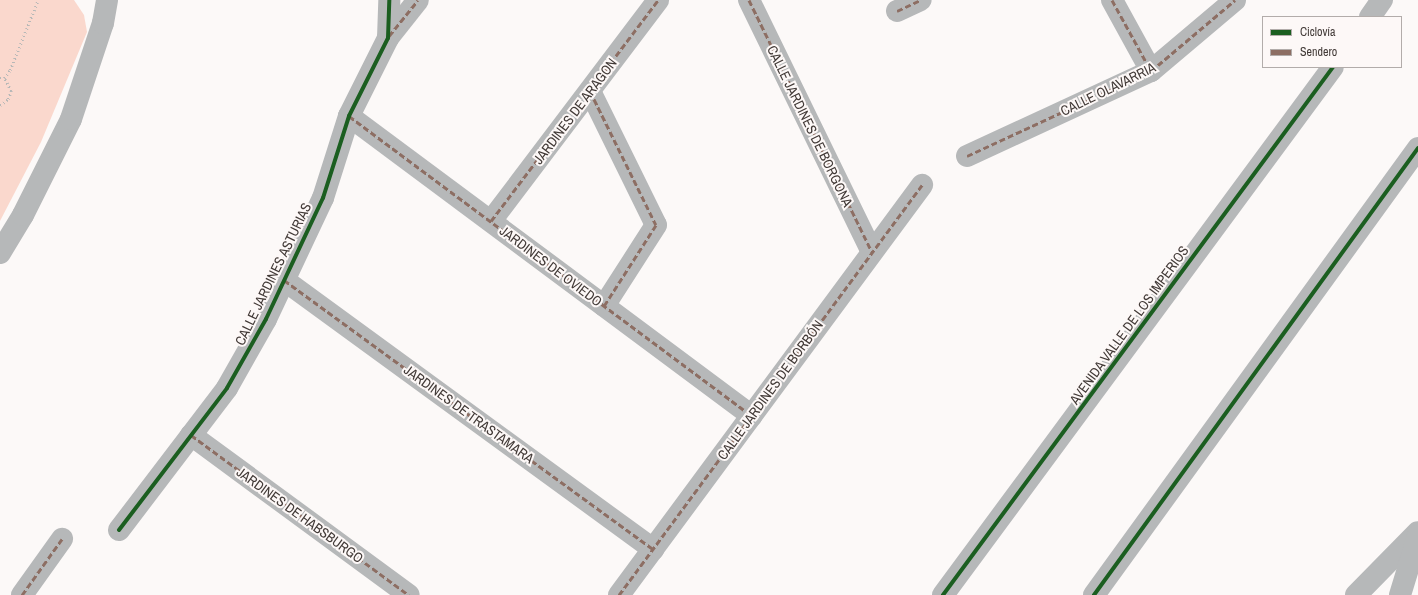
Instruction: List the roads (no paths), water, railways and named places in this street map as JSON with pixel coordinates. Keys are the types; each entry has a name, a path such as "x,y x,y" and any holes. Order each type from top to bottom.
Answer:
{"street":[{"path":"90,0 103,23"},
{"path":"0,253 23,215 71,119 103,23 107,0"},
{"name":"CALLE JARDINES ASTURIAS","path":"119,530 227,388 266,319 323,198 349,116 388,38 389,0"},
{"path":"388,38 418,0"},
{"name":"JARDINES DE ARAGON","path":"491,221 590,92 658,0"},
{"name":"CALLE JARDINES DE BORGONA","path":"748,0 872,252"},
{"path":"897,11 921,0"},
{"path":"1112,0 1151,71"},
{"name":"CALLE OLAVARRIA","path":"968,156 1151,71 1235,0"},
{"path":"1371,16 1382,0"},
{"name":"AVENIDA VALLE DE LOS IMPERIOS","path":"943,595 1332,68"},
{"path":"590,92 656,225 604,306"},
{"name":"JARDINES DE OVIEDO","path":"349,116 752,416"},
{"path":"1094,595 1418,148"},
{"name":"CALLE JARDINES DE BORBÓN","path":"619,595 922,185"},
{"name":"JARDINES DE TRASTAMARA","path":"284,280 654,549"},
{"name":"JARDINES DE HABSBURGO","path":"191,435 410,595"},
{"path":"1356,595 1418,532"},
{"path":"1400,595 1418,536"},
{"path":"25,594 62,539"}]}
